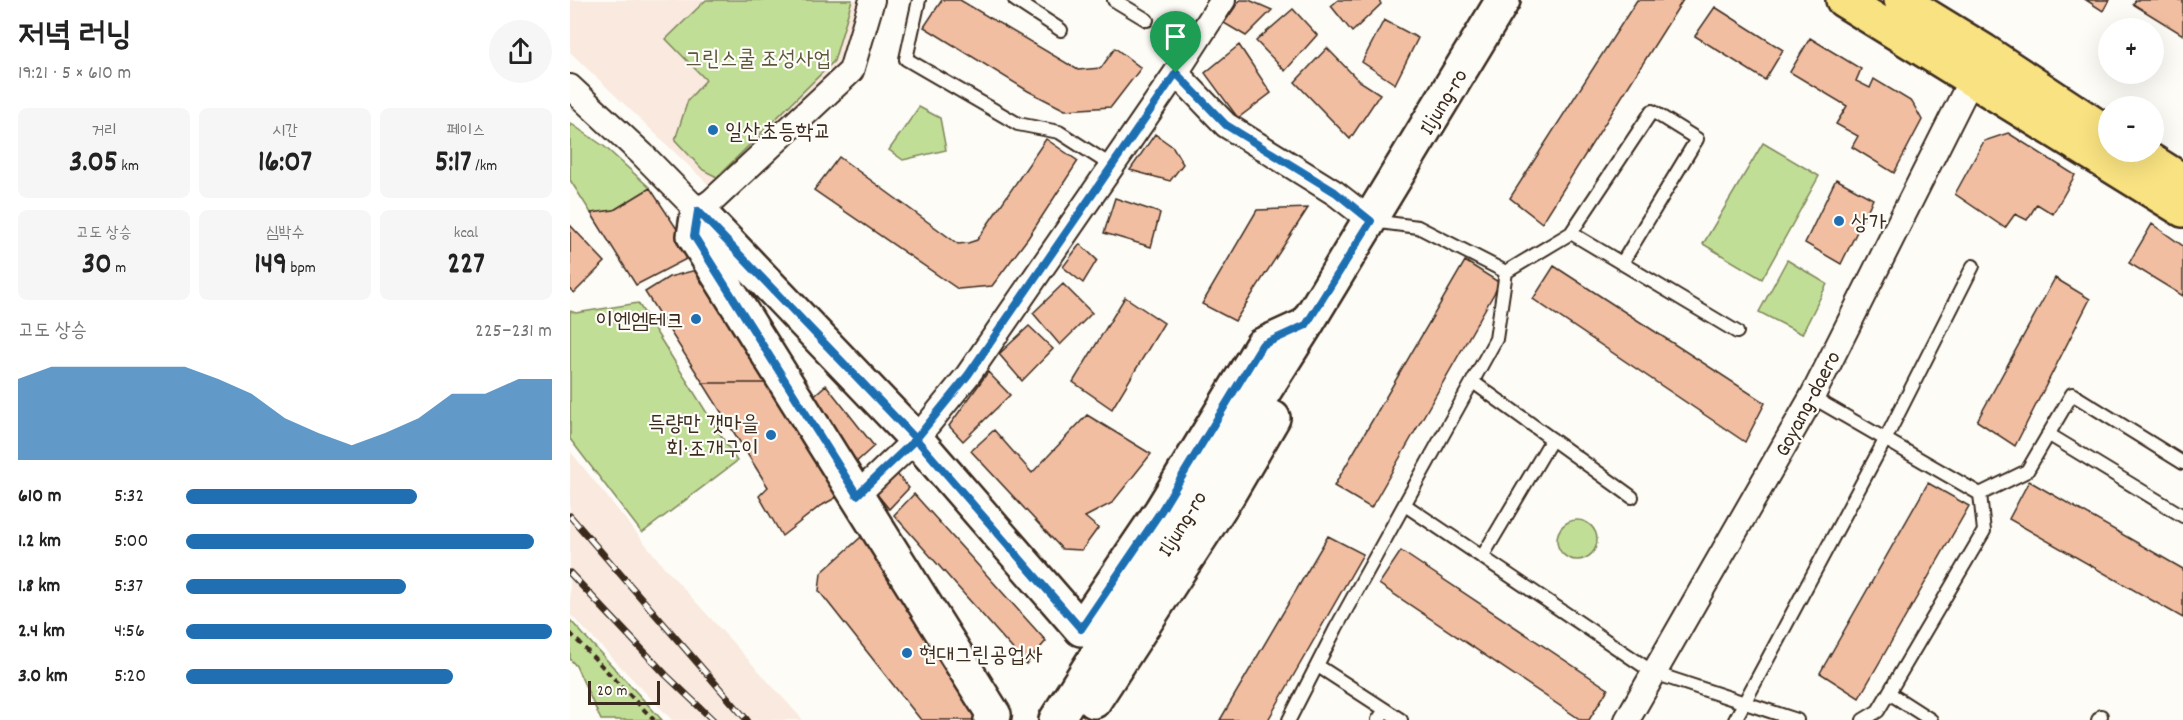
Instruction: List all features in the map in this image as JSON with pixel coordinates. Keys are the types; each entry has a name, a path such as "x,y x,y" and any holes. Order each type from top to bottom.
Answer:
{"main road":[{"path":"1843,0 1978,65 2098,128"},
{"path":"1901,0 1978,65 2183,210"},
{"path":"2153,162 2183,181"}],"street":[{"path":"872,0 851,71 712,201 698,211 694,236 994,715 991,720"},
{"path":"857,495 916,439 968,375 1176,73 1223,0"},
{"name":"Iljung-ro","path":"1056,720 1371,221 1503,0"},
{"name":"Goyang-daero","path":"1627,720 1812,397 1978,65"},
{"path":"1176,73 1226,125 1335,192 1371,221"},
{"path":"570,87 642,154 916,439"},
{"name":"Iljung-ro","path":"916,439 1081,629 1161,511 1262,345 1306,325"},
{"name":"Iljung-ro","path":"1081,720 1228,495 1293,384 1306,325"}],"lane":[{"path":"919,0 906,59 1018,124 1059,132 1112,166"},
{"path":"1015,0 1061,30"},
{"path":"1114,0 1147,20"},
{"path":"1506,272 1571,233 1652,111 1697,139 1622,263"},
{"path":"1371,221 1418,227 1506,272"},
{"path":"1571,233 1737,332"},
{"path":"1735,720 1886,440 1973,266"},
{"path":"1289,720 1336,628 1496,339 1506,272"},
{"path":"1473,382 1632,497"},
{"path":"1980,494 2027,471 2072,394 2183,463"},
{"path":"1812,397 1980,494"},
{"path":"2048,434 2183,516"},
{"path":"1482,557 1552,439"},
{"path":"1863,720 1878,711 1984,531 1980,494"},
{"path":"1405,505 1654,673 1797,720"},
{"path":"1318,666 1381,715 1401,720"},
{"path":"1889,693 1930,720"}],"path":[{"path":"570,633 654,720"}],"shaded area":[{"name":"일산초등학교","path":"570,0 862,0 843,66 712,188 570,52"},
{"path":"570,451 664,567 803,720 672,720 570,614"}],"green space":[{"name":"그린스쿨 조성사업","path":"706,0 852,0 834,61 717,177 703,170 675,140 688,100 706,80 666,39"},
{"path":"919,107 940,118 946,150 903,160 889,150"},
{"path":"570,123 605,147 650,188 614,210 591,213 570,180"},
{"path":"1763,143 1819,176 1762,279 1703,244"},
{"path":"1787,260 1827,284 1802,334 1759,312"},
{"path":"638,303 737,461 642,533 570,439 570,311 576,313"},
{"path":"1577,520 1591,526 1597,540 1591,554 1577,560 1563,554 1557,540 1563,526"},
{"path":"570,620 662,720 601,720 576,666 570,659"}],"building":[{"path":"942,0 960,0 1078,70 1101,68 1115,48 1141,68 1111,107 1065,110 1028,91 924,27"},
{"path":"1240,0 1249,0 1272,10 1246,36 1224,23"},
{"path":"1338,0 1379,0 1381,4 1352,32 1331,6"},
{"path":"1637,0 1683,0 1542,223 1510,198"},
{"path":"2086,0 2109,0 2103,11"},
{"path":"2136,0 2183,0 2183,35 2164,23 2164,18 2156,18 2133,4"},
{"path":"1715,7 1783,50 1765,80 1695,36"},
{"path":"1293,9 1317,35 1285,71 1256,41"},
{"path":"1384,20 1418,38 1395,84 1362,62"},
{"path":"1810,38 1861,69 1856,81 1870,88 1874,79 1912,102 1922,120 1894,173 1852,147 1858,136 1836,124 1847,106 1790,72"},
{"path":"1239,45 1271,93 1238,118 1205,73"},
{"path":"1327,48 1358,80 1380,94 1350,139 1295,82"},
{"path":"2008,133 2075,175 2053,214 2037,204 2027,220 2015,214 2005,228 1955,194 1984,141"},
{"path":"1155,134 1173,147 1183,164 1170,181 1130,170"},
{"path":"1046,139 1078,161 1028,238 992,286 958,289 814,190 839,157 958,244 968,243 977,240"},
{"name":"상가","path":"1836,179 1873,199 1841,264 1805,243"},
{"path":"650,188 694,255 636,285 591,213 614,210"},
{"path":"1115,198 1160,213 1151,247 1104,233"},
{"path":"1308,208 1235,321 1202,304 1257,210"},
{"path":"2152,224 2183,246 2183,296 2129,263"},
{"path":"570,225 605,262 574,293 570,289"},
{"path":"1080,244 1097,260 1083,283 1063,267"},
{"path":"1465,261 1500,283 1371,508 1334,486"},
{"path":"1554,266 1765,403 1745,442 1533,299"},
{"name":"이엔엠테크","path":"700,269 769,383 703,383 645,292 669,277"},
{"path":"2055,278 2090,299 2015,446 1977,421"},
{"path":"1063,284 1092,313 1060,345 1033,313"},
{"path":"1125,297 1164,323 1112,409 1073,382"},
{"path":"1029,326 1053,349 1022,381 999,354"},
{"path":"988,372 1010,395 963,441 949,426"},
{"name":"득량만 갯마을 회·조개구이","path":"703,383 769,383 846,492 819,507 782,536 759,496 768,487"},
{"path":"826,385 874,446 853,465 811,398"},
{"path":"1087,415 1151,454 1112,503 1085,517 1098,528 1082,550 1062,549 971,451 994,430 1032,473"},
{"path":"896,473 909,488 889,509 876,493"},
{"path":"2029,481 2183,569 2183,618 2009,519"},
{"path":"1928,483 1969,506 1859,698 1820,673"},
{"path":"914,494 1046,641 1026,664 894,515"},
{"name":"현대그린공업사","path":"870,529 981,720 921,720 819,591 821,573"},
{"path":"1328,536 1363,554 1268,720 1220,720"},
{"path":"1401,551 1608,689 1589,720 1581,720 1379,584"}],"railway":[{"path":"570,516 747,720"},
{"path":"570,573 666,675 713,720"}],"place":[{"name":"일산초등학교","path":"713,130"},
{"name":"상가","path":"1839,221"},
{"name":"이엔엠테크","path":"696,319"},
{"name":"득량만 갯마을 회·조개구이","path":"771,435"},
{"name":"현대그린공업사","path":"907,653"}],"route":[{"path":"1176,73 968,375 916,439 698,211 694,236 857,495 916,439 1081,629 1161,511 1262,345 1306,325 1371,221 1335,192 1226,125 1176,73"}]}
